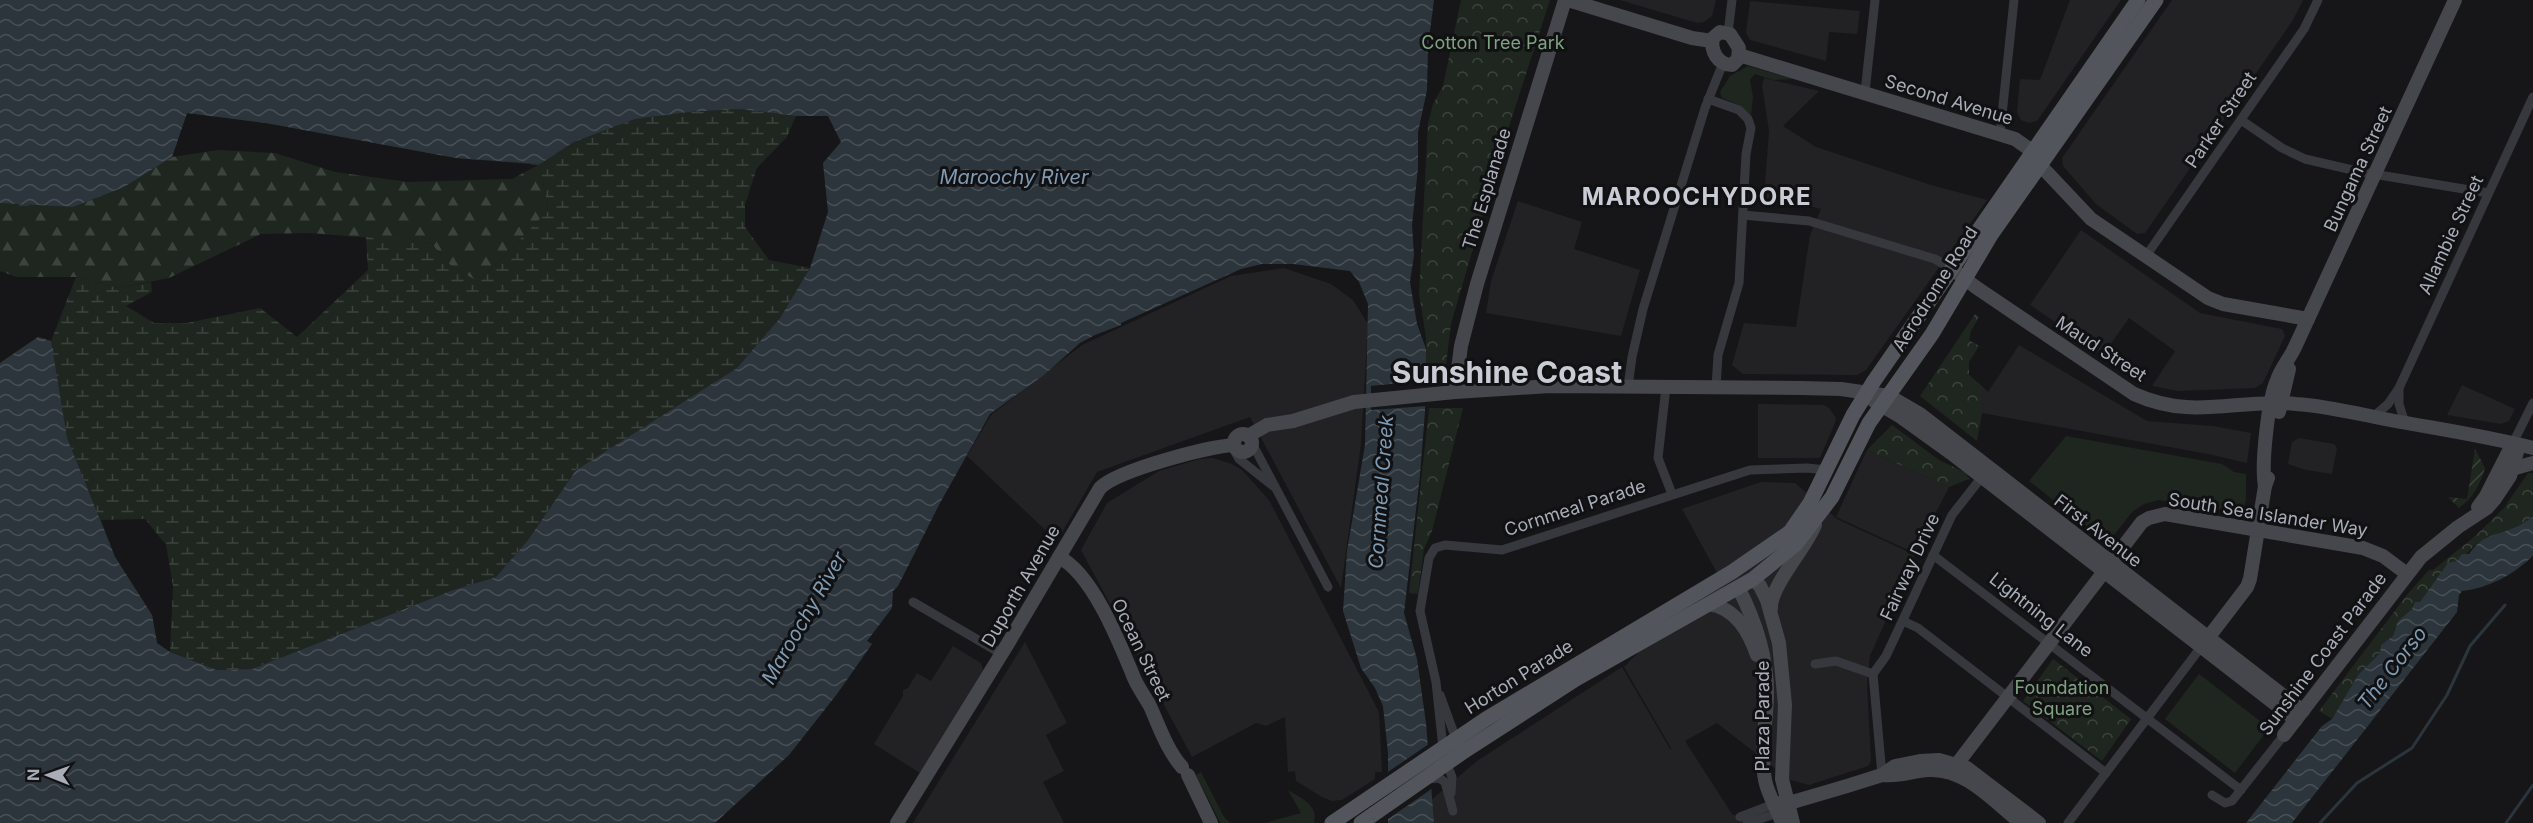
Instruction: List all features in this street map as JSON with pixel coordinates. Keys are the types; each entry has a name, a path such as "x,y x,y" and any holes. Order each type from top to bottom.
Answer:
{"main road":[{"name":"Aerodrome Road","path":"1732,572 1790,532 1810,503 1866,394 2138,0"},
{"name":"Aerodrome Road","path":"1738,587 1753,579 1789,551 1818,518 1832,497 1866,429 1932,334 1991,235 2156,0"},
{"path":"1732,572 1753,579"},
{"path":"1732,572 1738,587"},
{"name":"Horton Parade","path":"1335,823 1456,739 1574,665 1732,572"},
{"name":"Horton Parade","path":"1361,823 1576,679 1738,587"},
{"path":"1434,754 1447,764 1455,748 1456,739"}],"street":[{"path":"1567,0 1692,38 1712,41"},
{"name":"The Esplanade","path":"1455,392 1461,346 1477,284 1567,0"},
{"path":"1728,33 1732,0"},
{"path":"1865,92 1875,0"},
{"path":"2000,134 2014,0"},
{"name":"Parker Street","path":"2146,256 2304,29 2318,0"},
{"name":"Bungama Street","path":"2204,643 2247,587 2265,486 2262,473 2276,403 2277,379 2293,352 2455,0"},
{"path":"1720,32 1728,33 1737,44 1739,55 1732,65 1723,63 1714,52 1712,41 1720,32"},
{"name":"Second Avenue","path":"1739,55 2000,134 2015,139 2032,151"},
{"path":"1628,387 1639,323 1708,99 1723,63"},
{"name":"Allambie Street","path":"2373,417 2388,404 2399,388 2533,97"},
{"path":"1708,99 1740,110 1750,123 1751,132 1746,154 1739,283 1718,355 1716,387"},
{"path":"2241,120 2282,148 2305,159 2374,174 2488,193"},
{"path":"2032,151 2040,166 2091,219 2215,302 2308,320"},
{"name":"Maud Street","path":"1743,214 1822,224 1935,259 2134,394 2153,402 2174,408 2195,409 2276,403 2298,404 2517,440 2533,448"},
{"name":"First Avenue","path":"1455,392 1550,386 1828,388 1866,394 1920,414 2107,568 2299,715"},
{"path":"1666,387 1658,458 1672,494"},
{"path":"2399,388 2399,404 2405,423"},
{"path":"1250,440 1270,424 1293,421 1344,405 1371,400 1455,392"},
{"name":"First Avenue","path":"1885,401 1901,417 1981,478 2107,568"},
{"path":"2517,440 2533,403"},
{"path":"1273,486 1239,459 1234,447 1239,434 1250,440 1328,587"},
{"name":"Sunshine Coast Parade","path":"2241,790 2428,549 2487,508 2494,500 2507,483 2517,440"},
{"name":"Sunshine Coast Parade","path":"2467,520 2486,496 2517,440"},
{"name":"Duporth Avenue","path":"897,823 1104,484 1118,477 1201,449 1234,447"},
{"path":"2512,469 2533,463"},
{"name":"Cornmeal Parade","path":"1456,739 1436,684 1420,606 1429,558 1433,550 1445,545 1502,550 1672,494 1757,469 1827,470"},
{"name":"Fairway Drive","path":"1873,674 1886,656 1952,515 1981,478"},
{"name":"South Sea Islander Way","path":"1956,768 2049,642 2142,522 2157,515 2165,514 2373,551 2407,574"},
{"path":"1771,611 1773,592 1802,550 1818,518"},
{"name":"Lightning Lane","path":"1933,555 2241,790"},
{"name":"Ocean Street","path":"1059,557 1075,567 1088,584 1127,659 1132,675 1150,707 1155,722 1185,771 1211,823"},
{"name":"Plaza Parade","path":"1753,579 1763,590 1779,643 1785,688 1781,758 1784,808"},
{"name":"Plaza Parade","path":"1738,587 1758,632 1767,683 1764,775 1793,823"},
{"path":"913,602 1002,654"},
{"path":"1709,604 1727,610 1742,625 1752,643 1767,683"},
{"path":"1903,621 1918,628 2106,772"},
{"path":"2067,823 2204,643"},
{"path":"1815,663 1836,661 1873,674 1882,775"},
{"name":"Cornmeal Parade","path":"1434,754 1436,684"},
{"path":"1447,764 1452,779 1450,800"},
{"path":"1956,768 2021,823"},
{"path":"1743,820 1882,775 1899,777 1931,770 1967,768 2039,823"},
{"path":"1429,778 1445,782 1453,811"},
{"path":"2212,795 2225,803 2232,801 2241,790"}],"shaded area":[{"path":"1620,0 1716,0 1712,16 1704,22 1697,23"},
{"path":"2070,0 2121,0 2037,121 2029,123 2021,120 2017,112 2020,79 2040,80"},
{"path":"2172,0 2303,0 2293,20 2145,233 2137,234 2096,204 2063,166 2062,158"},
{"path":"1750,1 1860,11 1857,34 1829,32 1826,61 1750,40 1746,33"},
{"path":"1764,78 1819,91 1783,126 1816,147 1931,185 1987,200 1866,370 1857,375 1743,374 1732,365 1744,323 1796,327 1810,235 1821,209 1802,204 1768,203 1764,196 1769,131 1762,85"},
{"path":"1518,201 1582,222 1574,249 1640,270 1621,336 1486,313 1491,281"},
{"path":"2081,230 2200,313 2282,329 2285,336 2263,383 2255,388 2178,391 2152,386 2175,351 2129,318 2103,355 2030,305"},
{"path":"1284,268 1331,284 1353,300 1368,324 1361,444 1341,588 1250,417 1097,472 1057,541 967,456 991,415 1082,345 1231,276"},
{"path":"2019,345 2147,421 2213,426 2251,433 2247,463 1982,413 1982,386 1988,392"},
{"path":"2462,385 2515,409 2509,421 2501,424 2447,415"},
{"path":"1758,404 1824,405 1829,408 1836,418 1820,458 1758,458"},
{"path":"2299,438 2334,444 2337,448 2332,474 2306,470 2288,464 2292,442"},
{"path":"1867,450 1949,487 1915,553 1836,517"},
{"path":"1213,458 1242,470 1269,500 1379,712 1382,772 1375,772 1375,779 1342,800 1332,801 1322,797 1296,781 1295,771 1288,772 1285,717 1266,726 1256,723 1192,757 1081,550 1107,503 1159,471 1200,459"},
{"path":"1761,482 1795,483 1837,519 1915,555 1870,656 1867,684 1871,761 1868,766 1809,785 1790,780 1717,723 1685,741 1732,814 1755,823 1404,823 1477,761 1622,667 1670,749 1673,748 1624,667 1717,573 1682,509"},
{"path":"1025,642 1067,723 1046,735 1064,771 1043,782 1064,823 913,823"},
{"path":"953,646 981,663 983,670 920,773 874,744 903,696 903,690 908,688 917,673 931,681"}],"green space":[{"path":"0,0 540,164 574,142 635,119 739,109 796,116 787,137 757,168 745,205 745,227 769,260 810,268 780,318 737,368 576,470 528,540 496,577 453,590 252,669 217,670 170,652 173,586 166,545 145,519 101,520 115,557 152,615 157,643 0,363 38,337 51,341 76,277 118,288 151,282 152,292 126,306 154,323 187,323 260,308 297,337 368,270 366,237 431,243 450,265 478,282 548,211 540,165 456,158 266,123 187,113 172,157 124,187 73,207 0,203"},
{"name":"Cotton Tree Park","path":"1461,0 1550,0 1504,142 1451,324 1445,373 1425,373 1426,338 1419,293 1428,123 1433,104 1443,86"},
{"path":"1748,66 1794,79 1773,80 1755,74 1750,80 1753,97 1751,115 1739,105 1722,98 1720,92 1730,76"},
{"path":"218,150 275,153 335,172 408,182 512,179 540,164 548,211 478,282 450,265 431,243 310,233 261,234 169,278 118,288 76,277 16,277 0,271 0,203 73,207 124,187 172,157"},
{"path":"1975,314 1979,317 1969,340 1979,346 1969,362 1969,375 1982,386 1982,413 1977,441 1920,396"},
{"path":"1429,408 1463,408 1432,531 1424,549 1418,594 1409,593"},
{"path":"1892,425 1939,460 1966,473 1969,479 1949,487 1867,450"},
{"path":"2066,436 2222,464 2234,472 2246,474 2246,499 2243,513 2159,500 2144,504 2132,512 2108,543 2029,481"},
{"path":"2475,449 2485,468 2476,490 2459,508 2448,497 2467,499"},
{"path":"2528,473 2533,473 2533,517 2512,529 2484,540 2459,560 2448,564 2420,602 2415,602 2412,609 2398,621 2393,636 2381,645 2380,653 2358,675 2332,719 2319,711 2406,596 2429,570 2433,570 2474,537 2504,508"},
{"name":"Foundation Square","path":"2053,659 2131,719 2102,761 2023,701"},
{"path":"2199,674 2269,728 2235,773 2165,719"},
{"path":"1201,772 1224,817 1231,823 1221,823 1219,820 1196,775"},
{"path":"1288,790 1308,803 1314,811 1314,823 1265,823 1301,813"}],"water":[{"name":"Maroochy River","path":"0,0 1434,0 1428,46 1427,90 1418,132 1418,168 1412,225 1414,255 1410,282 1417,324 1426,349 1425,411 1404,613 1417,659 1426,723 1434,823 1388,823 1388,753 1383,706 1375,688 1361,668 1343,611 1347,551 1365,445 1368,304 1359,282 1350,271 1293,264 1262,264 1241,269 1080,343 1044,375 990,414 940,503 898,586 893,591 892,608 867,641 872,644 837,694 789,755 715,823 0,823 0,363 38,337 51,341 67,438 115,557 152,615 157,643 170,652 217,670 252,669 453,590 496,577 528,540 576,470 737,368 780,318 810,268 828,212 823,163 841,142 828,116 796,116 739,109 689,112 635,119 574,142 540,164 456,158 266,123 187,113 172,157 124,187 73,207 0,203"},
{"name":"The Corso","path":"2533,517 2533,556 2500,580 2462,591 2459,595 2457,612 2292,823 2246,823 2322,726 2332,719 2358,675 2380,653 2381,645 2393,636 2398,621 2412,609 2415,602 2420,602 2448,563 2457,561 2462,554 2469,554 2487,537 2514,528"}],"pier":[{"path":"1428,380 1426,406 1371,410 1371,386"},
{"path":"1429,744 1433,788 1385,821 1385,774"}],"waterway":[{"path":"2320,823 2357,783 2412,748 2447,695 2470,646 2505,605"},
{"path":"2506,823 2533,785"}],"district":[{"name":"MAROOCHYDORE","path":"1697,197"},
{"name":"Sunshine Coast","path":"1507,373"}],"water label":[{"name":"Cornmeal Creek","path":"1381,492"}]}
